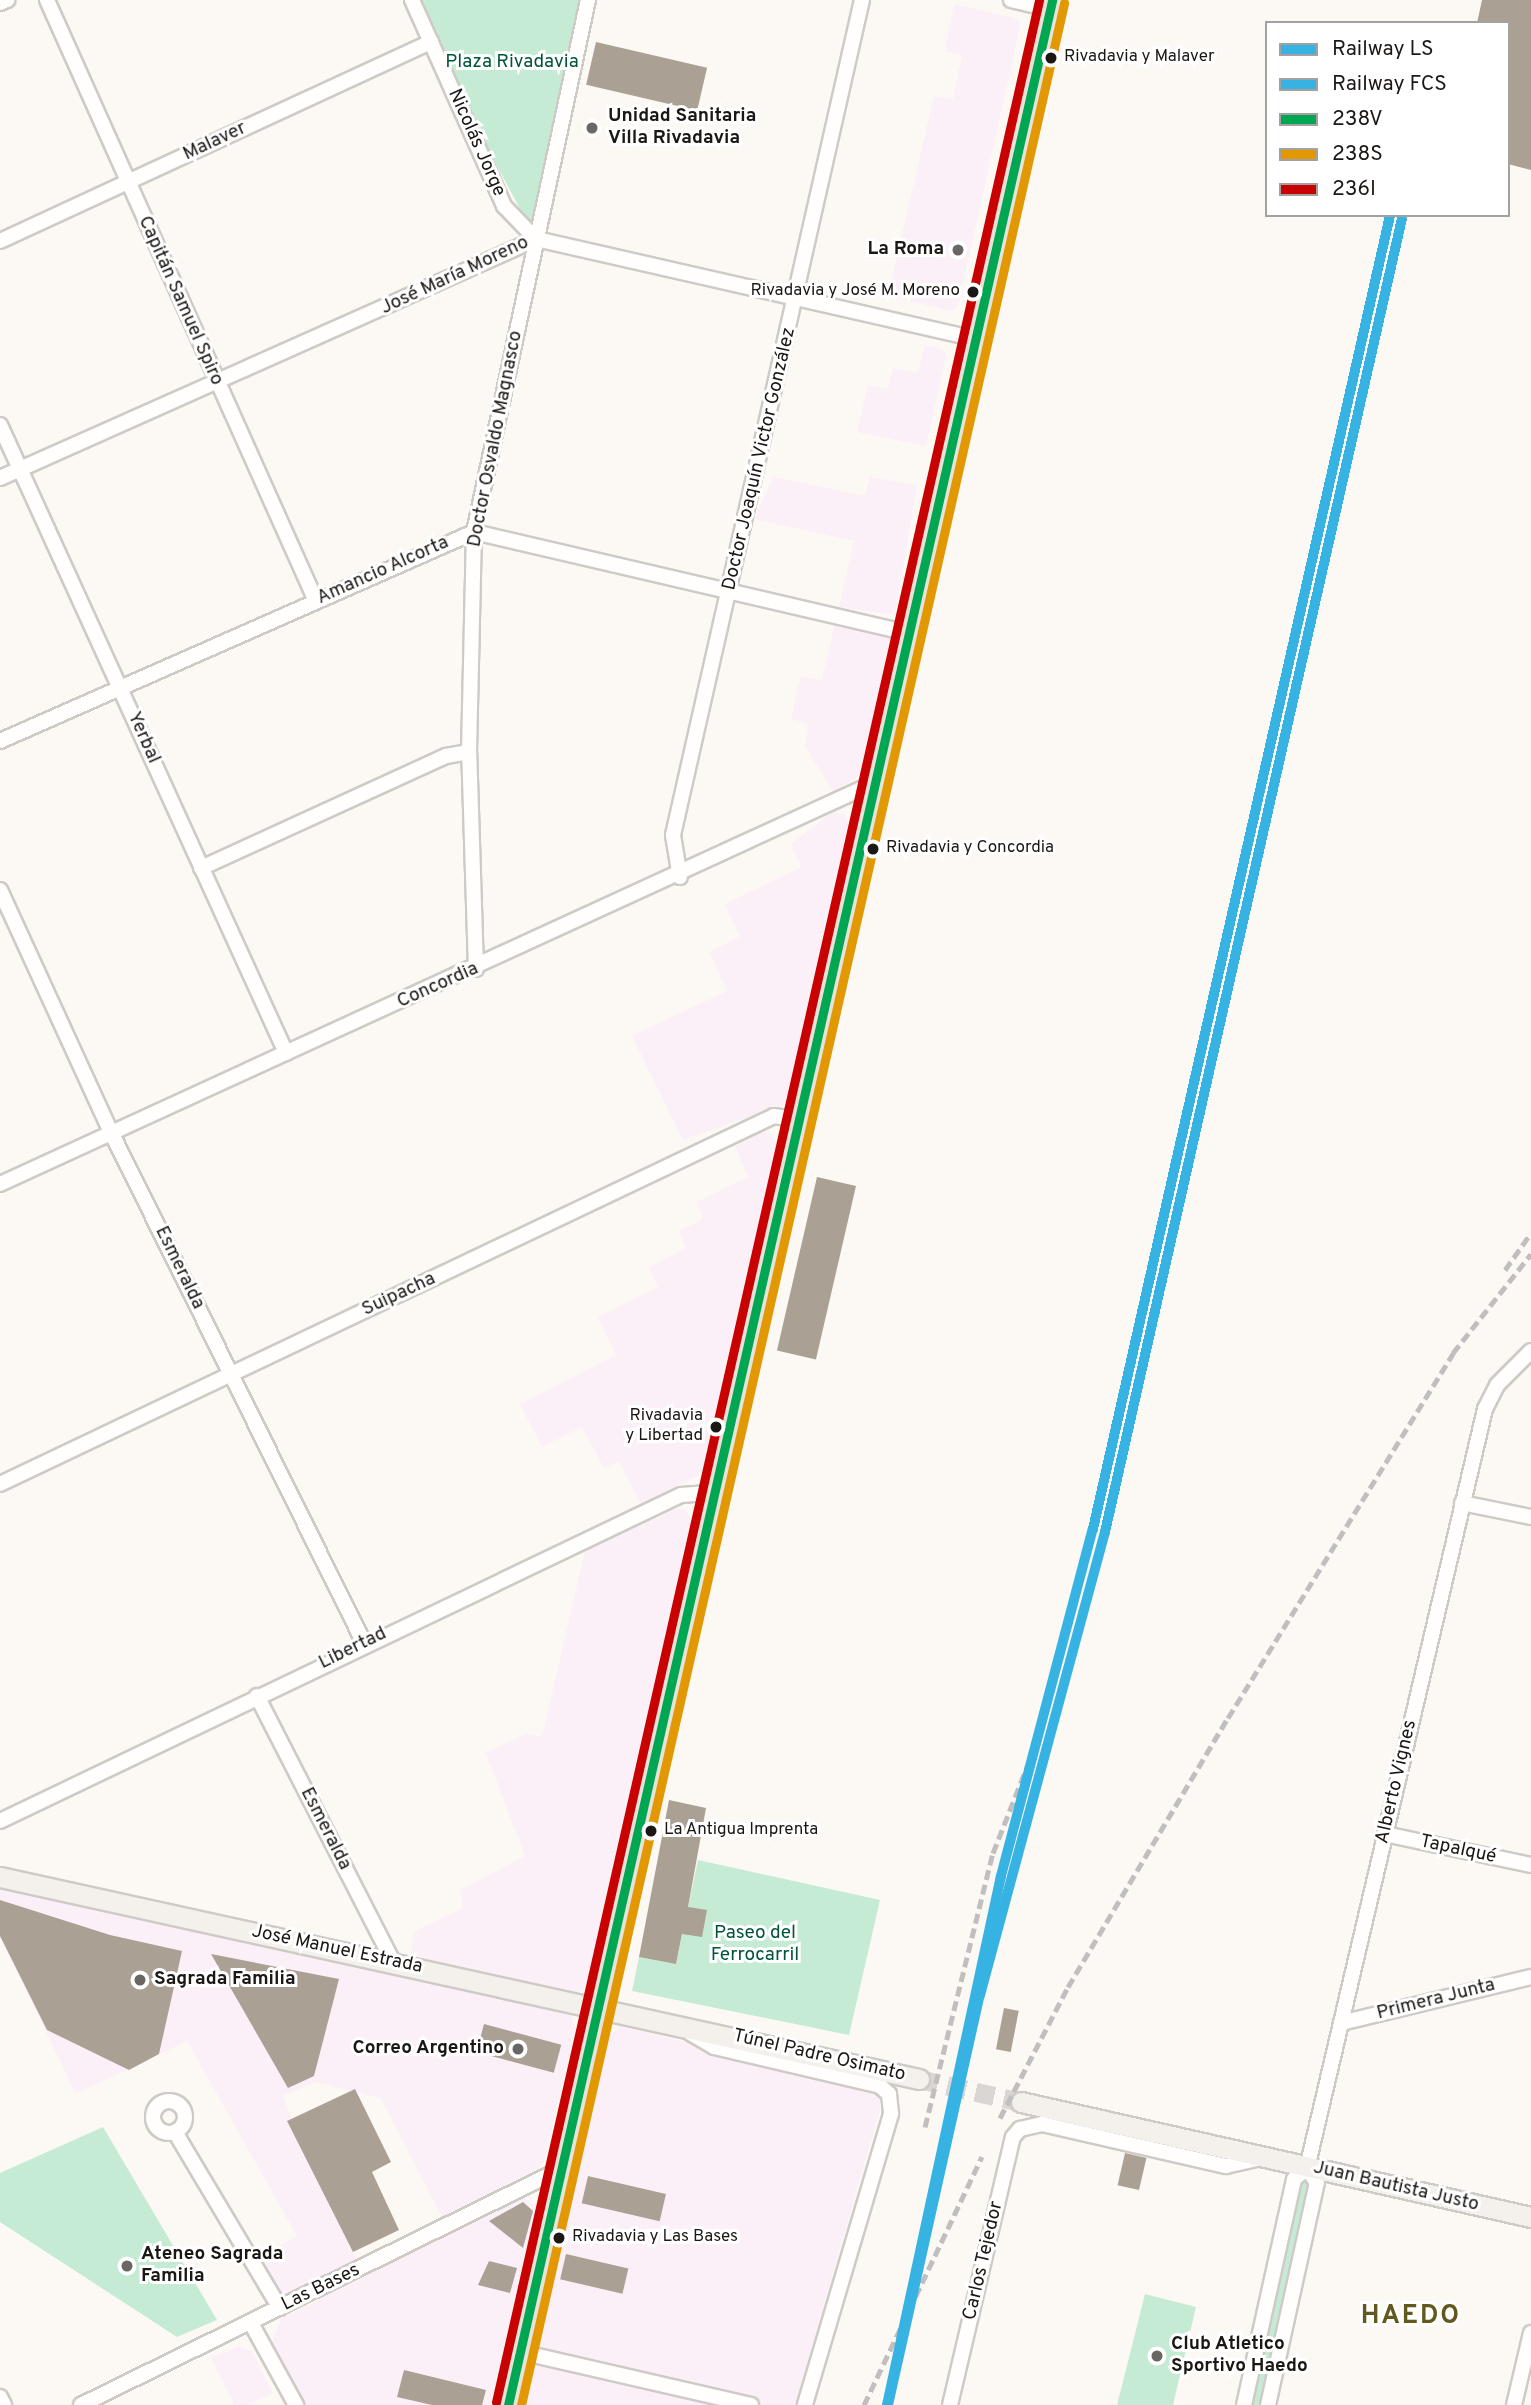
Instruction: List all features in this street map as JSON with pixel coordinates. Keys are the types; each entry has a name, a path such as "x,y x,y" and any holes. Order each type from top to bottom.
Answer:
{"main road":[{"path":"508,2405 712,1493 1051,4"}],"street":[{"path":"0,3 7,0"},
{"name":"Capitán Samuel Spiro","path":"47,0 316,601"},
{"name":"Nicolás Jorge","path":"412,0 504,206 536,239"},
{"name":"Doctor Osvaldo Magnasco","path":"476,970 469,752 474,532 588,0"},
{"name":"Doctor Joaquín Victor González","path":"680,877 673,835 862,0"},
{"path":"1011,0 1051,4"},
{"name":"Malaver","path":"0,241 431,42"},
{"name":"José María Moreno","path":"0,478 218,385 536,239 975,339"},
{"name":"Yerbal","path":"0,425 286,1053"},
{"name":"Amancio Alcorta","path":"0,741 122,690 474,532 908,633"},
{"path":"201,868 446,756 469,752"},
{"name":"Concordia","path":"0,1184 680,877 874,783"},
{"name":"Esmeralda","path":"0,890 111,1132 364,1643"},
{"name":"Suipacha","path":"0,1484 774,1116 799,1120"},
{"name":"Alberto Vignes","path":"1244,2405 1294,2179 1307,2168 1488,1397 1531,1351"},
{"name":"Libertad","path":"0,1821 364,1643 681,1495 712,1493"},
{"path":"1462,1503 1531,1517"},
{"name":"Esmeralda","path":"257,1696 393,1962"},
{"name":"Tapalqué","path":"1385,1834 1531,1865"},
{"name":"José Manuel Estrada","path":"0,1877 720,2033"},
{"name":"Primera Junta","path":"1341,2023 1531,1977"},
{"name":"José Manuel Estrada","path":"674,2023 714,2047 880,2086 888,2094 891,2114 805,2405"},
{"name":"Túnel Padre Osimato","path":"720,2033 919,2079"},
{"name":"Juan Bautista Justo","path":"1021,2102 1531,2217"},
{"name":"Juan Bautista Justo","path":"1027,2123 1226,2166 1261,2158"},
{"name":"Carlos Tejedor","path":"950,2405 1013,2137 1027,2123"},
{"path":"175,2132 280,2308"},
{"name":"Alberto Vignes","path":"1268,2405 1317,2183 1307,2168"},
{"name":"Las Bases","path":"81,2405 559,2170"},
{"path":"251,2323 296,2405"},
{"path":"1514,2405 1531,2333"},
{"path":"520,2352 751,2405"},
{"path":"0,2397 4,2405"}],"shaded area":[{"path":"954,4 1019,19 1020,26 958,306 951,311 888,296 934,96 953,99 962,55 945,51"},
{"path":"925,345 944,350 946,357 926,446 857,432 868,385 888,389 893,368 918,373"},
{"path":"774,477 865,496 870,477 917,485 895,615 839,607 854,541 754,519"},
{"path":"835,624 887,636 893,643 863,774 833,791 805,746 809,724 791,719 801,676 822,680"},
{"path":"832,813 845,814 850,828 787,1103 683,1140 632,1036 727,991 710,952 740,936 725,904 801,867 791,844"},
{"path":"763,1132 773,1135 777,1145 705,1464 699,1475 641,1504 619,1461 604,1468 582,1427 542,1447 520,1404 616,1355 598,1317 658,1287 649,1267 686,1248 679,1231 703,1219 697,1202 748,1177 735,1146"},
{"path":"677,1509 685,1509 694,1524 586,1989 573,1994 410,1959 415,1931 463,1908 460,1890 525,1856 486,1753 526,1734 542,1737 585,1551"},
{"path":"0,1886 571,2012 575,2031 544,2162 533,2174 444,2221 381,2098 315,2082 283,2096 292,2119 287,2122 359,2264 286,2295 276,2289 258,2258 297,2236 187,2041 76,2094 0,1936"},
{"path":"622,2027 875,2088 883,2098 795,2405 520,2405 603,2038"},
{"path":"521,2197 535,2204 536,2211 490,2405 301,2405 272,2342 281,2319"},
{"path":"238,2347 252,2351 273,2393 248,2405 234,2405 211,2357"}],"green space":[{"name":"Plaza Rivadavia","path":"412,0 588,0 536,239 431,42"},
{"name":"Paseo del Ferrocarril","path":"698,1860 880,1900 849,2035 632,1991 639,1957 676,1964"},
{"name":"Ateneo Sagrada Familia","path":"103,2127 217,2320 177,2337 0,2222 0,2173"},
{"path":"1306,2182 1310,2189 1261,2405 1250,2405 1299,2186"},
{"name":"Club Atletico Sportivo Haedo","path":"1145,2294 1196,2307 1173,2405 1117,2405"}],"building":[{"path":"1482,0 1531,0 1531,170 1510,165 1510,21 1477,21"},
{"path":"596,42 707,68 697,111 586,85"},
{"path":"817,1177 856,1186 816,1359 777,1350"},
{"name":"La Antigua Imprenta","path":"669,1800 706,1808 688,1907 707,1910 702,1937 682,1934 676,1964 639,1957"},
{"path":"0,1900 110,1935 182,1951 159,2054 129,2070 47,2030 0,1936"},
{"path":"211,1954 339,1979 314,2076 288,2088"},
{"path":"1004,2008 1019,2011 1011,2052 996,2049"},
{"name":"Correo Argentino","path":"484,2024 561,2045 554,2073 476,2052"},
{"path":"355,2089 391,2162 372,2172 399,2230 353,2252 287,2121"},
{"path":"1125,2153 1146,2158 1139,2190 1118,2185"},
{"path":"588,2176 666,2194 660,2221 582,2203"},
{"path":"523,2202 533,2211 523,2248 489,2221"},
{"path":"566,2254 628,2268 623,2294 560,2279"},
{"path":"489,2261 517,2268 510,2293 478,2285"},
{"path":"404,2370 486,2390 482,2405 432,2405 397,2397"}],"tunnel":[{"path":"919,2079 1021,2102"}],"railway":[{"path":"1505,1270 1531,1233"},
{"path":"1000,2118 1068,1987 1228,1718 1453,1353 1531,1254"},
{"path":"925,2127 993,1853 1034,1749"},
{"path":"864,2405 982,2157"}],"rail line":[{"name":"LS","path":"887,2405 1001,1876 1093,1529 1390,217"},
{"name":"FCS","path":"888,2405 980,1995 1105,1532 1402,218"}],"transit line":[{"name":"236I","path":"496,2402 1039,0"},
{"name":"238V","path":"508,2405 1052,0"},
{"name":"238S","path":"521,2405 1064,3"}],"place":[{"name":"Rivadavia y Malaver","path":"1051,58"},
{"name":"Unidad Sanitaria Villa Rivadavia","path":"592,128"},
{"name":"La Roma","path":"958,250"},
{"name":"Rivadavia y José M. Moreno","path":"973,292"},
{"name":"Rivadavia y Concordia","path":"873,849"},
{"name":"Rivadavia y Libertad","path":"716,1427"},
{"name":"La Antigua Imprenta","path":"651,1831"},
{"name":"Sagrada Familia","path":"140,1980"},
{"name":"Correo Argentino","path":"518,2049"},
{"name":"Rivadavia y Las Bases","path":"559,2238"},
{"name":"Ateneo Sagrada Familia","path":"127,2266"},
{"name":"Club Atletico Sportivo Haedo","path":"1157,2356"}],"district":[{"name":"HAEDO","path":"1411,2317"}]}
